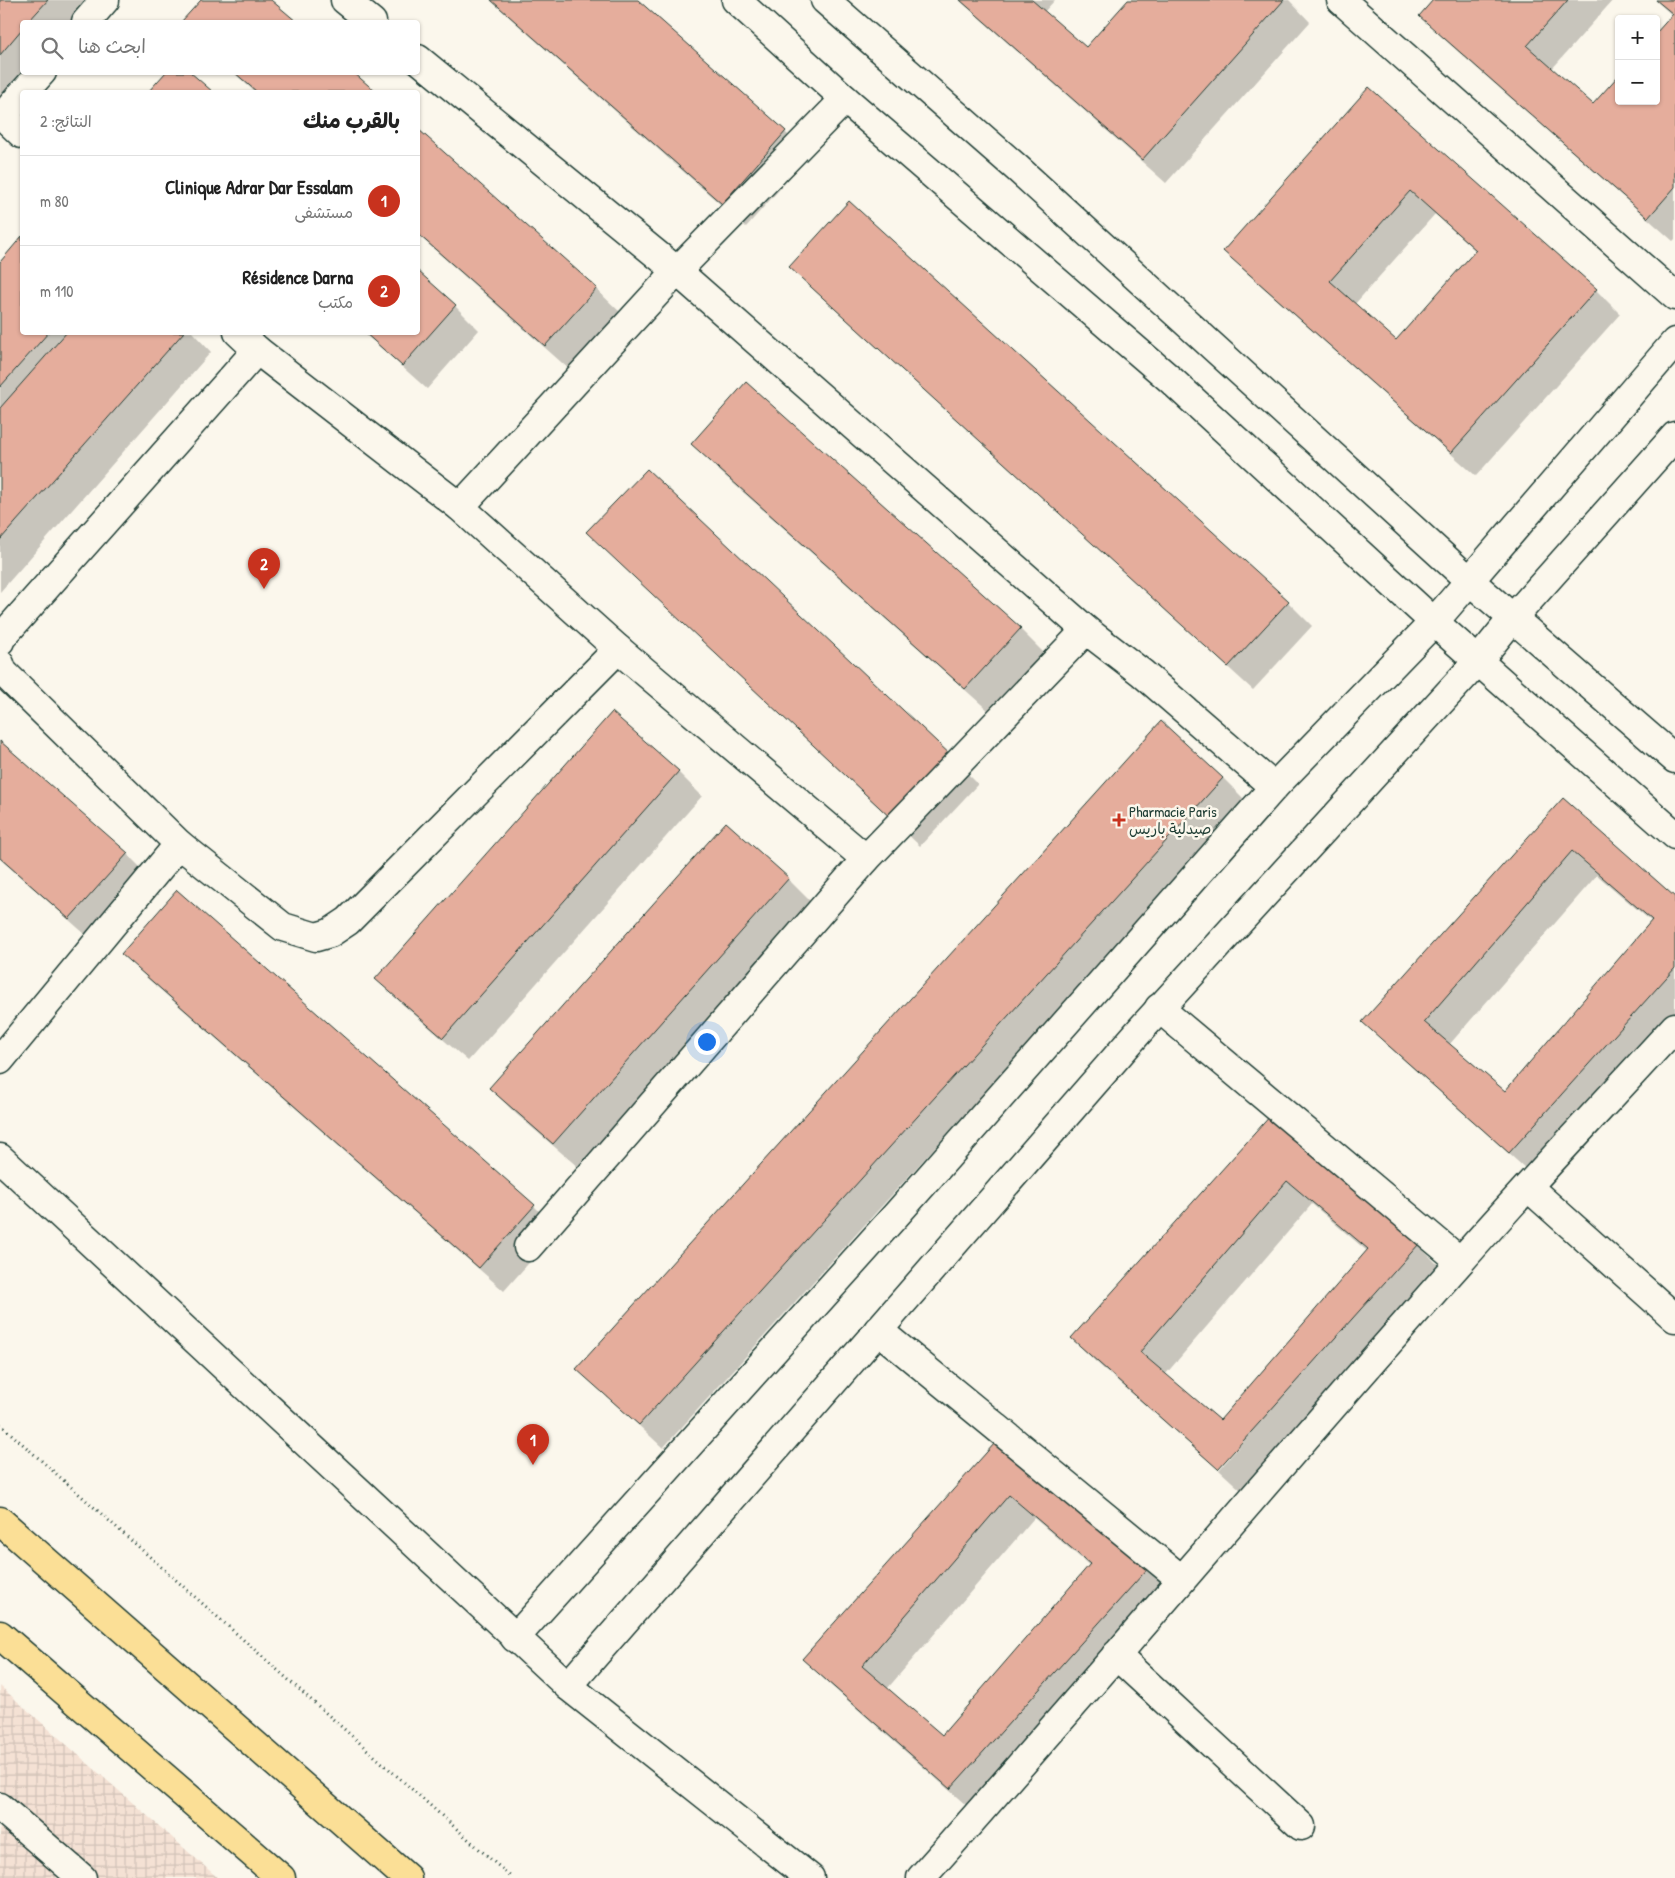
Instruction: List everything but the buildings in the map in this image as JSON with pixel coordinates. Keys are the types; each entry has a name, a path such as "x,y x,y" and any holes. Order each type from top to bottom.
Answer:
{"highway":[{"path":"0,1521 407,1878"},
{"path":"0,1634 281,1878"}],"street":[{"path":"88,20 105,0"},
{"path":"345,0 370,20"},
{"path":"736,0 845,99 1171,380 1434,622 1675,835"},
{"path":"825,0 1017,168 1470,582 1675,759"},
{"path":"1341,0 1675,296"},
{"path":"420,62 677,271 1086,630 1142,673 1274,787"},
{"path":"26,90 39,75"},
{"path":"9,123 20,99"},
{"path":"460,507 677,271 845,99"},
{"path":"0,641 248,341 460,507 618,650 866,859"},
{"path":"515,1638 896,1214 1274,787 1434,622 1470,582 1675,342"},
{"path":"568,1686 1159,1008 1478,661 1512,619 1675,436"},
{"path":"528,1247 866,859 1086,630"},
{"path":"0,664 3,672 179,844 283,927 316,937 330,933 348,921 618,650"},
{"path":"0,1060 179,844"},
{"path":"1159,1008 1460,1261"},
{"path":"921,1878 1061,1721 1181,1579 1460,1261 1675,1027"},
{"path":"0,1158 568,1686 810,1878"},
{"path":"1528,1187 1675,1318"},
{"path":"878,1330 1181,1579"},
{"path":"1116,1656 1301,1826"},
{"path":"0,1807 82,1878"}],"path":[{"path":"0,1424 512,1878"}],"shaded area":[{"path":"0,1686 218,1878 0,1878"}],"place":[{"name":"Résidence Darna","path":"264,589"},
{"name":"Pharmacie Paris صيدلية باريس","path":"1119,820"},
{"name":"Clinique Adrar Dar Essalam","path":"533,1465"}]}
